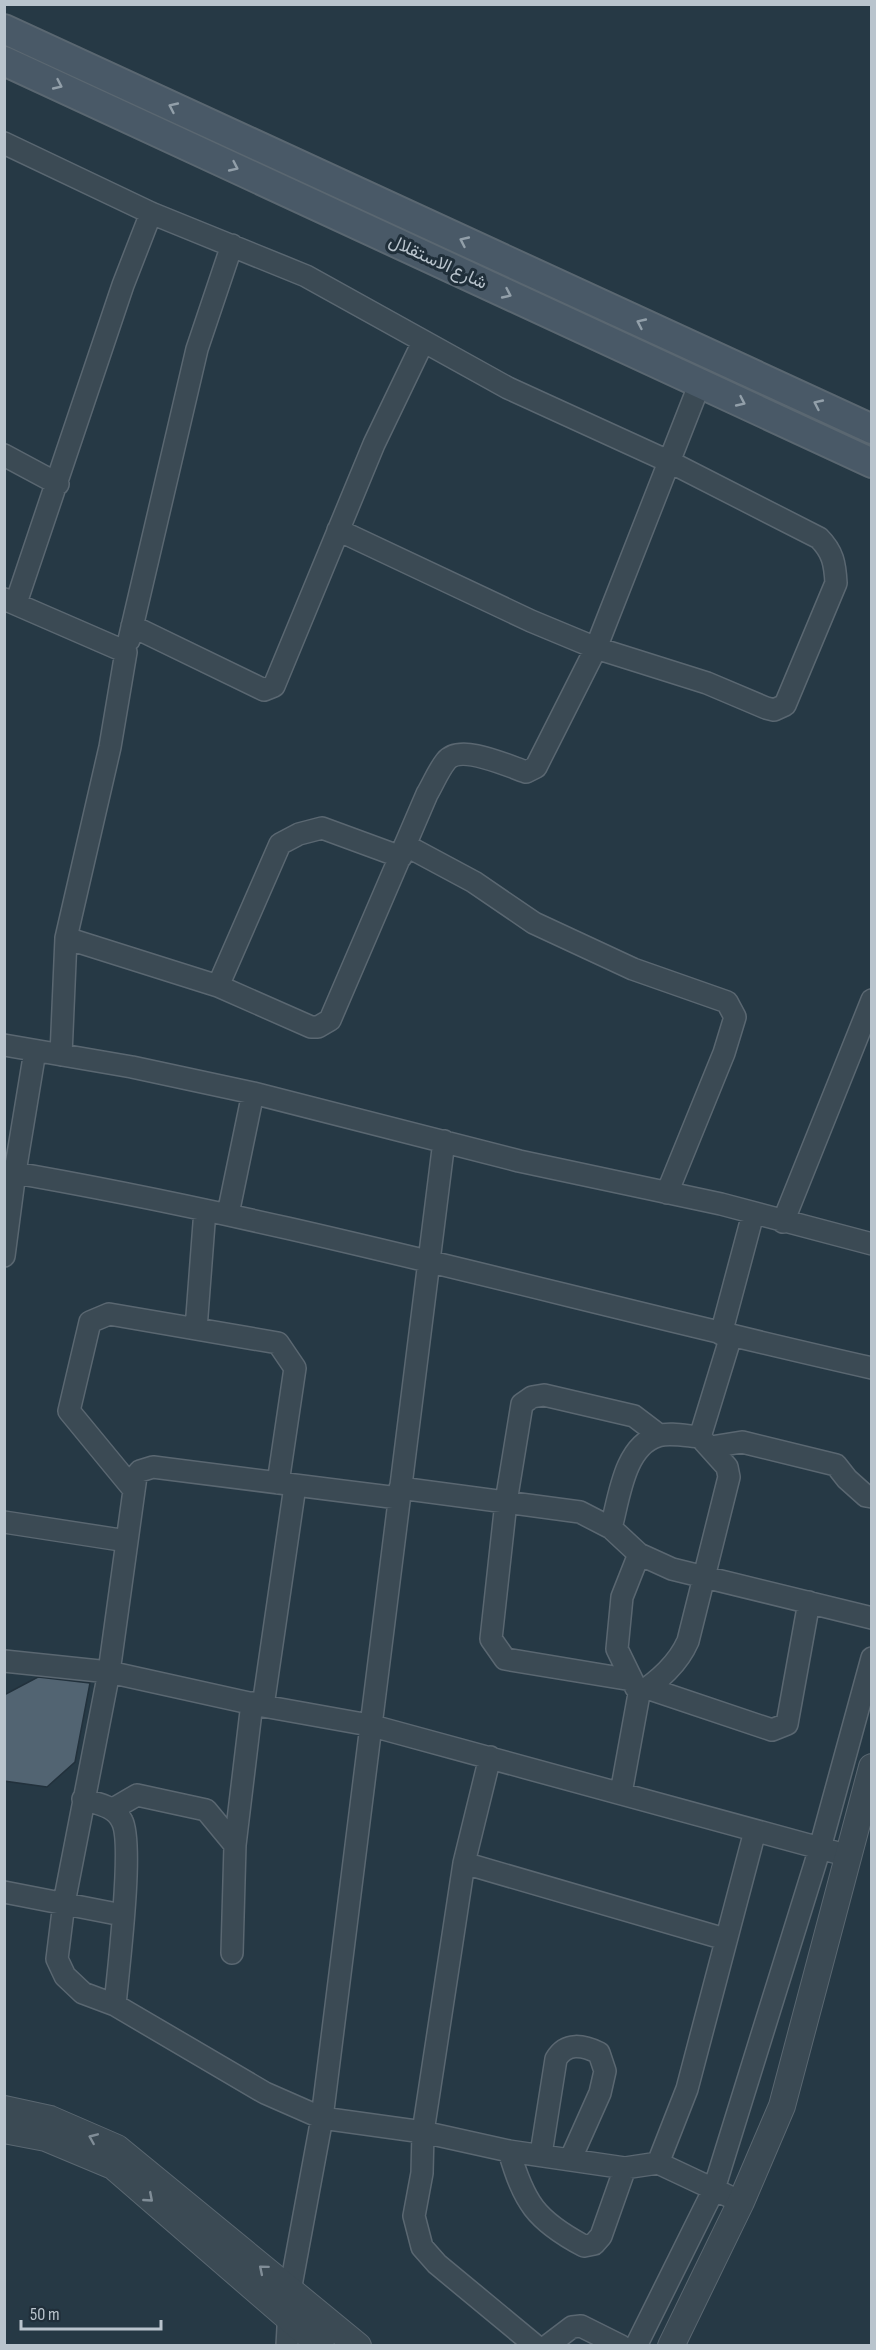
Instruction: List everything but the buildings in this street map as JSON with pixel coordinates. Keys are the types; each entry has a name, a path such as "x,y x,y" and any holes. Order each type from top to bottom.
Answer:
{"main road":[{"name":"شارع الاستقلال","path":"4,29 872,429"},
{"name":"شارع الاستقلال","path":"4,61 872,463"}],"street":[{"path":"4,143 151,213 306,276 508,388 670,462 819,538 829,549 836,564 836,584 785,705 779,709 766,708 707,683 596,648 531,621 338,530"},
{"path":"126,652 10,601 58,484 119,295 151,213"},
{"path":"61,1055 66,938 110,747 126,652 197,349 232,245"},
{"path":"132,626 264,690 274,686 374,444 423,342"},
{"path":"66,938 218,986 311,1027 324,1025 330,1020 427,794 447,760 453,755 471,754 526,772 536,767 596,648 700,383"},
{"path":"4,455 58,484"},
{"path":"218,986 280,844 299,834 322,828 403,851 474,882 534,923 633,969 710,995 732,1006 735,1017 724,1053 667,1192"},
{"path":"783,1222 872,1000"},
{"path":"4,1045 253,1093 444,1142 667,1192 872,1244"},
{"path":"4,1256 10,1172 35,1051"},
{"path":"228,1214 253,1093"},
{"path":"288,2334 290,2291 322,2118 369,1725 444,1142"},
{"path":"10,1172 91,1184 228,1214 726,1335 872,1368"},
{"path":"196,1329 206,1210"},
{"path":"705,1442 753,1214"},
{"path":"134,1490 69,1411 90,1322 109,1314 278,1342 295,1368 287,1485 235,1845 232,1953"},
{"path":"809,1602 787,1724 772,1730 639,1688 506,1659 491,1640 506,1502 522,1404 532,1397 544,1395 634,1416 658,1435 705,1442 742,1442 836,1465 847,1479 866,1496 872,1497"},
{"path":"611,1528 627,1470 642,1444 658,1435"},
{"path":"639,1688 657,1681 683,1652 729,1477 727,1467 705,1442"},
{"path":"741,2202 658,2163 625,2168 571,2158 509,2151 423,2132 322,2118 265,2093 115,2005 82,1992 65,1977 57,1959 64,1903 109,1672 136,1476 140,1471 153,1467 287,1485 506,1502 580,1512 611,1528 639,1554 672,1569 872,1618"},
{"path":"4,1522 127,1540"},
{"path":"621,1793 639,1688 616,1649 622,1597 639,1554"},
{"path":"636,2346 714,2189 820,1848 872,1658"},
{"path":"4,1661 109,1672 257,1705 369,1725 849,1856"},
{"path":"490,1757 464,1863 423,2132 422,2173 414,2216 422,2247 437,2264 536,2346"},
{"path":"671,2346 741,2202 782,2106 872,1767"},
{"path":"113,1809 137,1795 206,1810 235,1845"},
{"path":"83,1799 113,1809 123,1822 127,1849 115,2005"},
{"path":"658,2163 687,2089 725,1939 756,1831"},
{"path":"464,1863 725,1939"},
{"path":"4,1892 122,1916"},
{"path":"541,2154 556,2059 561,2051 572,2046 588,2047 599,2054 605,2071 600,2093 571,2158"},
{"path":"4,2109 50,2119 117,2148 358,2346"},
{"path":"4,2130 46,2138 113,2166 288,2334 321,2346"},
{"path":"509,2151 521,2190 535,2211 555,2228 584,2246 594,2244 601,2236 625,2168"},
{"path":"547,2346 572,2327 581,2326 621,2346"}]}
